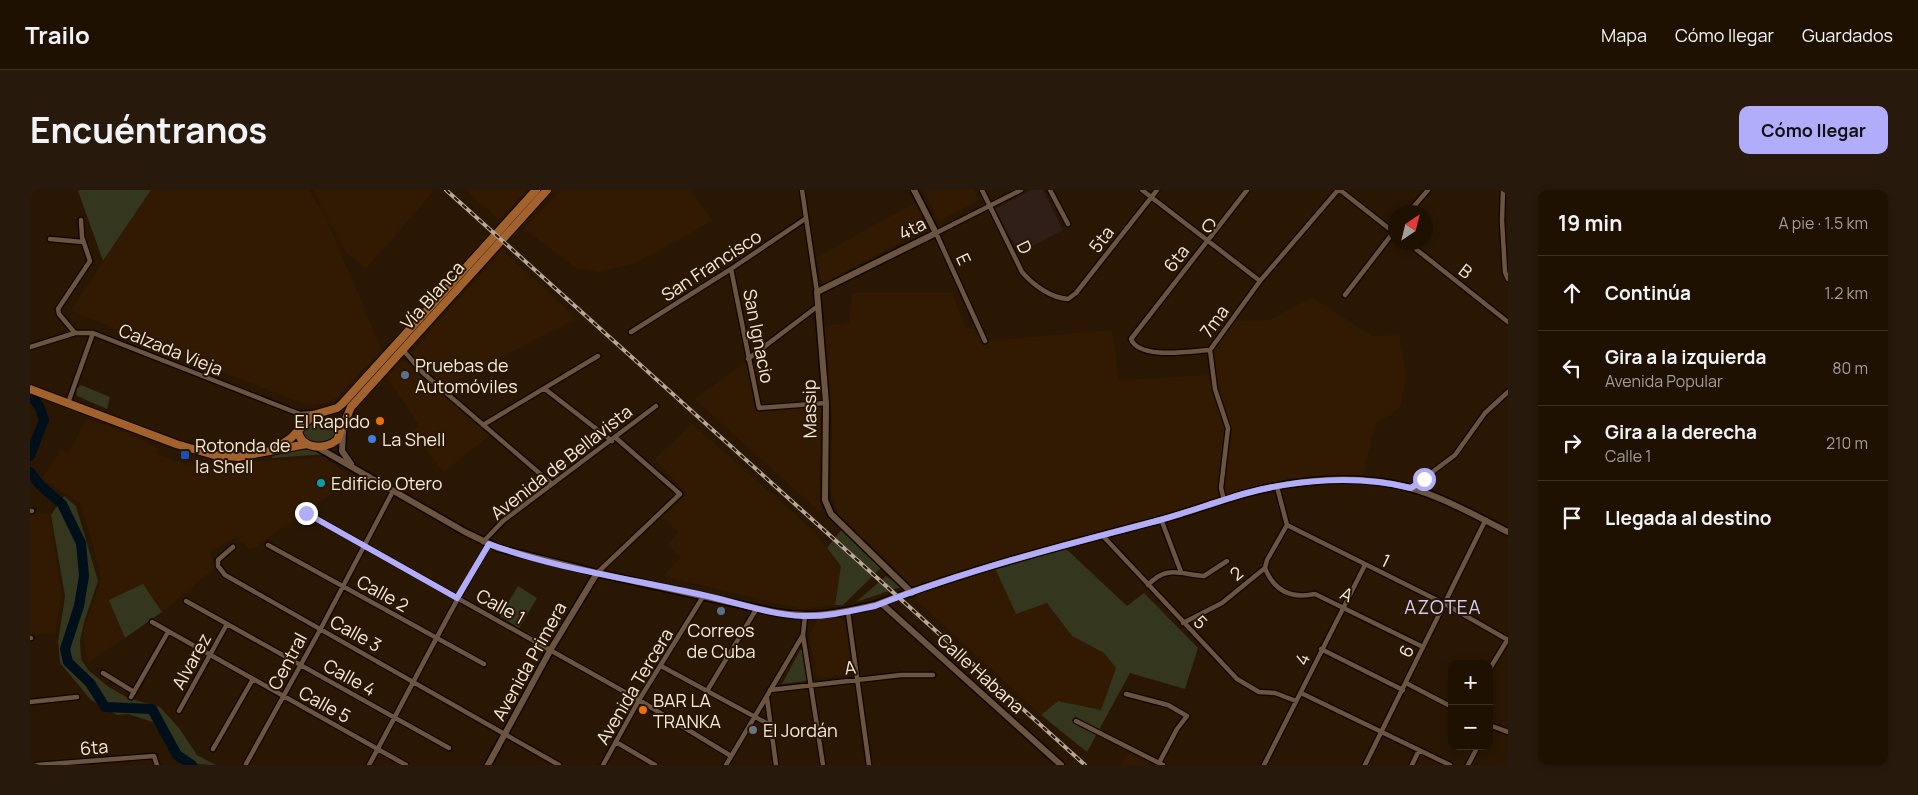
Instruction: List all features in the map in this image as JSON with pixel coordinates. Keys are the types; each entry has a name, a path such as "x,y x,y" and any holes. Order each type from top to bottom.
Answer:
{"main road":[{"name":"Vía Blanca","path":"328,410 339,407 355,391 536,190"},
{"name":"Vía Blanca","path":"344,422 351,407 547,190"},
{"name":"E","path":"914,190 936,233"},
{"name":"4ta","path":"817,292 936,233"},
{"name":"Massip","path":"817,292 826,403 825,500 831,514 912,593"},
{"path":"30,389 201,453 238,457 307,444 317,447 486,543 516,553 597,573 757,608 805,616 848,612 1037,552 1224,500 1301,483 1359,481 1394,484 1411,488 1508,532"},
{"path":"272,450 300,428 312,415 328,410 336,412 344,422 342,451 357,470"},
{"path":"300,428 299,436 307,444"},
{"path":"317,447 335,442 343,430"},
{"name":"Avenida Primera","path":"488,765 551,649 597,573"},
{"name":"Calle Habana","path":"881,603 1061,765"}],"street":[{"name":"D","path":"982,190 1025,276 1042,290 1062,299"},
{"name":"4ta","path":"936,233 1020,190"},
{"path":"1050,190 1068,224"},
{"name":"C","path":"1142,190 1260,281"},
{"name":"5ta","path":"1062,299 1068,299 1076,293 1157,190"},
{"name":"6ta","path":"1210,350 1150,353 1134,345 1131,339 1247,190"},
{"path":"1339,190 1388,226"},
{"name":"7ma","path":"1224,500 1221,488 1228,428 1216,389 1210,350 1260,281 1339,190"},
{"path":"1415,205 1428,190"},
{"path":"1503,190 1502,221 1505,272 1508,279"},
{"name":"Massip","path":"804,191 805,219 817,292"},
{"name":"San Francisco","path":"631,332 731,269 805,219"},
{"path":"75,333 59,314 58,309 90,261 84,242 81,220"},
{"name":"E","path":"936,233 985,341"},
{"path":"50,240 84,242"},
{"path":"1345,295 1388,240"},
{"name":"B","path":"1417,250 1508,322"},
{"name":"San Ignacio","path":"731,269 759,408 826,403"},
{"path":"748,359 818,306"},
{"name":"Calzada Vieja","path":"30,347 75,333 93,333 300,414 328,410"},
{"path":"68,403 93,333"},
{"path":"403,350 423,373 552,484"},
{"path":"482,424 545,389 598,356"},
{"path":"545,389 614,440 680,494 597,573"},
{"path":"1411,488 1455,455 1485,413 1508,392"},
{"name":"Avenida de Bellavista","path":"369,765 438,638 486,543 503,521 614,440 656,406"},
{"path":"300,414 300,428"},
{"path":"1277,487 1287,526"},
{"name":"Central","path":"246,764 301,666 393,491"},
{"name":"Calle 1","path":"306,513 551,649"},
{"path":"1161,519 1181,572"},
{"name":"6","path":"1365,765 1485,520"},
{"name":"1","path":"1287,526 1445,604 1508,639"},
{"name":"2","path":"1183,623 1222,603 1265,568 1267,560 1287,526"},
{"name":"5","path":"1102,535 1225,667 1249,688 1259,692 1275,693 1296,701"},
{"name":"Calle 2","path":"268,545 484,664"},
{"name":"Calle 3","path":"233,547 218,560 218,566 225,576 415,681 506,734"},
{"path":"1148,585 1166,572 1181,572 1204,576 1227,561"},
{"name":"4","path":"1264,765 1365,565"},
{"name":"A","path":"1265,568 1274,584 1285,593 1298,596 1316,594 1423,647"},
{"name":"Avenida Tercera","path":"603,765 704,595"},
{"name":"Calle 4","path":"186,601 449,748"},
{"path":"707,692 757,608"},
{"path":"848,612 869,765"},
{"path":"805,616 803,634 822,765"},
{"name":"Calle 5","path":"152,622 406,765"},
{"name":"Alvarez","path":"179,711 227,624"},
{"path":"131,697 168,632"},
{"path":"726,765 803,634"},
{"path":"1493,663 1508,639"},
{"path":"551,649 640,700 731,756"},
{"path":"1321,649 1403,690"},
{"path":"661,666 770,725"},
{"path":"103,673 134,692"},
{"name":"A","path":"770,690 858,680 934,675"},
{"path":"213,749 253,680"},
{"path":"1406,683 1448,705"},
{"path":"1301,693 1450,765"},
{"path":"1076,721 1161,764 1177,729 1187,716 1168,705 1126,694"},
{"path":"767,696 776,765"},
{"path":"30,702 77,698"},
{"path":"1493,726 1508,732"},
{"path":"506,734 559,765"},
{"path":"616,742 655,765"},
{"path":"1412,765 1419,750"},
{"path":"1468,765 1476,750"},
{"name":"6ta","path":"37,765 154,756 157,765"}],"shaded area":[{"path":"151,190 309,190 324,214 382,350 337,398 326,403 308,405 179,356 71,310"},
{"path":"313,190 430,190 433,192 366,269 347,253"},
{"path":"466,190 527,190 499,220"},
{"path":"561,190 691,190 712,221 636,263 598,272 576,268 524,229"},
{"path":"924,190 974,190 979,200 939,221"},
{"path":"1031,190 1043,190 1063,230 1019,253 995,209"},
{"path":"916,202 929,227 822,285 817,257"},
{"path":"502,250 571,313 574,320 444,387 411,353"},
{"path":"852,293 952,293 966,328 979,329 985,341 1112,330 1119,380 1209,375 1210,350 1230,321 1269,320 1312,297 1372,336 1399,335 1406,377 1400,408 1375,424 1362,481 1301,483 1277,487 1063,546 1002,568 996,568 1047,603 1072,636 1104,653 1117,668 1101,710 1058,701 1041,715 912,596 910,583 838,514 831,492 832,422 823,326 849,323"},
{"path":"403,360 482,425 490,435 444,472 411,432 419,425 387,377"},
{"path":"746,362 756,410 822,407 821,513 694,399"},
{"path":"86,419 130,433 158,449 156,454 187,465 325,457 353,479 251,550 236,537 210,552 215,568 162,612 88,663 83,632 101,580 93,545 80,503 42,479 61,449 69,453"},
{"path":"692,424 811,528 841,566 835,605 801,609 662,576 680,558 668,545 678,532 662,517 687,494 654,459"},
{"path":"49,513 62,595 55,633 30,635 30,514"},
{"path":"833,615 845,621 852,671 850,675 817,678 809,635 818,619"},
{"path":"1129,753 1149,763 1150,765 1120,765"}],"green space":[{"path":"151,190 103,261 78,191"},
{"path":"81,385 110,397 107,409 77,396 76,389"},
{"path":"326,417 334,418 340,424 333,439 319,443 306,440 303,431 305,428 313,421"},
{"path":"305,447 327,454 271,458 279,451"},
{"path":"64,496 76,506 98,581 80,640 81,659 88,670 109,687 128,698 160,707 179,728 197,755 216,765 193,763 185,760 172,750 156,723 128,714 117,715 91,700 60,663 58,642 65,596 51,515"},
{"path":"842,529 881,568 843,605 835,605 841,566 827,548"},
{"path":"1063,546 1127,606 1144,593 1198,648 1185,689 1130,673 1087,752 1041,715 1058,701 1101,710 1116,668 1104,653 1072,636 1047,603 1016,614 995,568 1002,568"},
{"path":"886,576 901,587 856,602"},
{"path":"143,584 162,612 125,638 109,600"},
{"path":"518,586 537,598 519,628 500,616"},
{"path":"800,650 803,650 808,681 782,684"}],"waterway":[{"path":"30,394 40,408 44,420 30,456"},
{"path":"30,472 40,485 62,504 81,543 84,576 79,606 65,649 68,662 90,683 105,707 152,709 177,755 192,765"}],"railway":[{"path":"446,190 1085,765"}],"place":[{"name":"Pruebas de Automóviles","path":"405,375"},
{"name":"El Rapido","path":"380,421"},
{"name":"La Shell","path":"372,439"},
{"name":"Rotonda de la Shell","path":"185,455"},
{"name":"Edificio Otero","path":"321,483"},
{"name":"Correos de Cuba","path":"721,611"},
{"name":"BAR LA TRANKA","path":"643,710"},
{"name":"El Jordán","path":"753,730"}],"district":[{"name":"AZOTEA","path":"1443,607"}],"route":[{"path":"306,513 457,598 489,544 508,551 597,573 788,615 805,616 848,612 875,606 1037,552 1161,519 1249,492 1301,483 1326,481 1378,482 1411,488 1424,479"}]}
